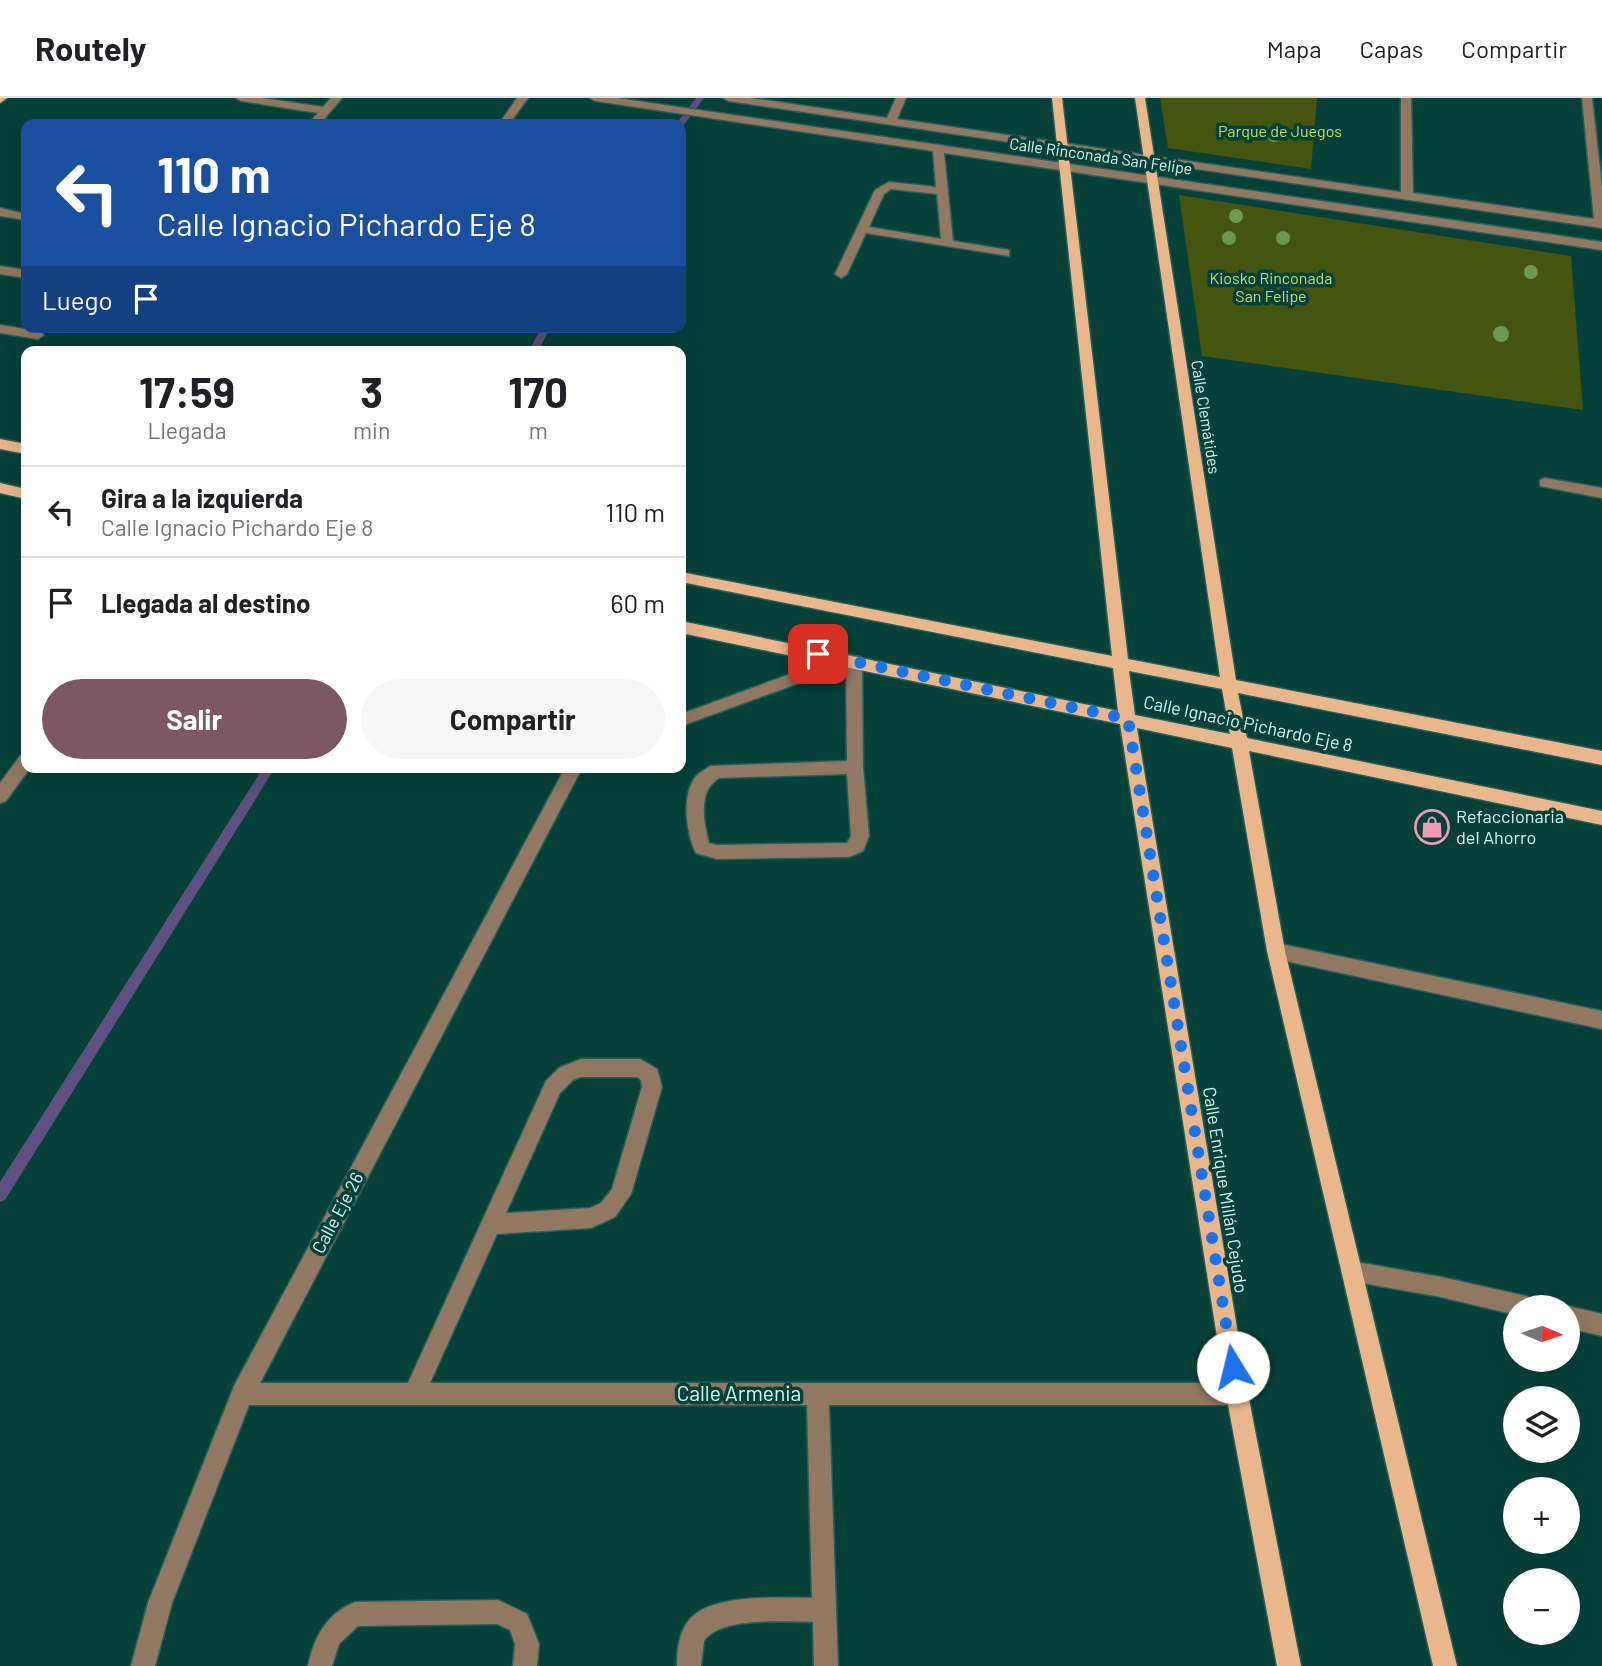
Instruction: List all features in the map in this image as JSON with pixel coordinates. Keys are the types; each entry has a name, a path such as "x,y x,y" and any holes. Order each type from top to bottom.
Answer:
{"main road":[{"path":"1057,98 1128,719"},
{"name":"Calle Clemátides","path":"1140,98 1238,742"},
{"path":"0,460 13,446"},
{"path":"0,488 21,493"},
{"name":"Calle Ignacio Pichardo Eje 8","path":"686,578 1602,758"},
{"name":"Calle Ignacio Pichardo Eje 8","path":"686,628 1602,818"},
{"name":"Calle Enrique Millán Cejudo","path":"1128,719 1237,1394 1289,1666"},
{"path":"1238,742 1276,951 1446,1666"}],"street":[{"path":"242,98 326,111"},
{"path":"319,119 337,98"},
{"path":"508,119 523,98"},
{"name":"Calle Rinconada San Felipe","path":"596,98 1602,246"},
{"name":"Calle Rinconada San Felipe","path":"728,98 1601,224"},
{"path":"891,121 901,98"},
{"path":"1406,98 1406,196"},
{"path":"1587,98 1601,224"},
{"path":"938,148 947,242"},
{"path":"841,274 879,192 889,185 942,191"},
{"path":"0,212 21,216"},
{"path":"861,229 1005,253"},
{"path":"0,270 21,273"},
{"path":"0,329 21,332"},
{"path":"25,333 38,335"},
{"path":"1545,483 1602,493"},
{"path":"686,718 849,661 860,836 857,846 849,850 717,852 702,848 696,834 698,793 702,780 716,771 855,767"},
{"path":"0,796 21,768"},
{"name":"Calle Eje 26","path":"142,1666 160,1603 242,1394 576,773"},
{"path":"1276,951 1602,1020"},
{"path":"414,1394 554,1087 566,1074 581,1068 640,1068 650,1075 652,1087 621,1194 608,1210 591,1218 493,1224"},
{"path":"1351,1270 1503,1302"},
{"path":"1580,1320 1602,1325"},
{"name":"Calle Armenia","path":"242,1394 1237,1394"},
{"path":"818,1394 826,1666"},
{"path":"689,1666 689,1648 699,1626 716,1615 824,1610"},
{"path":"320,1666 322,1654 336,1625 355,1614 498,1612 519,1622 527,1644 525,1666"}],"green space":[{"name":"Parque de Juegos","path":"1160,98 1317,98 1311,169 1168,148"},
{"name":"Kiosko Rinconada San Felipe","path":"1179,195 1571,256 1583,410 1202,356"}],"waterway":[{"path":"684,119 700,98"},
{"path":"536,346 543,333"},
{"path":"0,1195 266,773"}],"place":[{"name":"Refaccionaria del Ahorro","path":"1432,827"}],"route":[{"path":"818,654 1128,719 1233,1367"}]}
